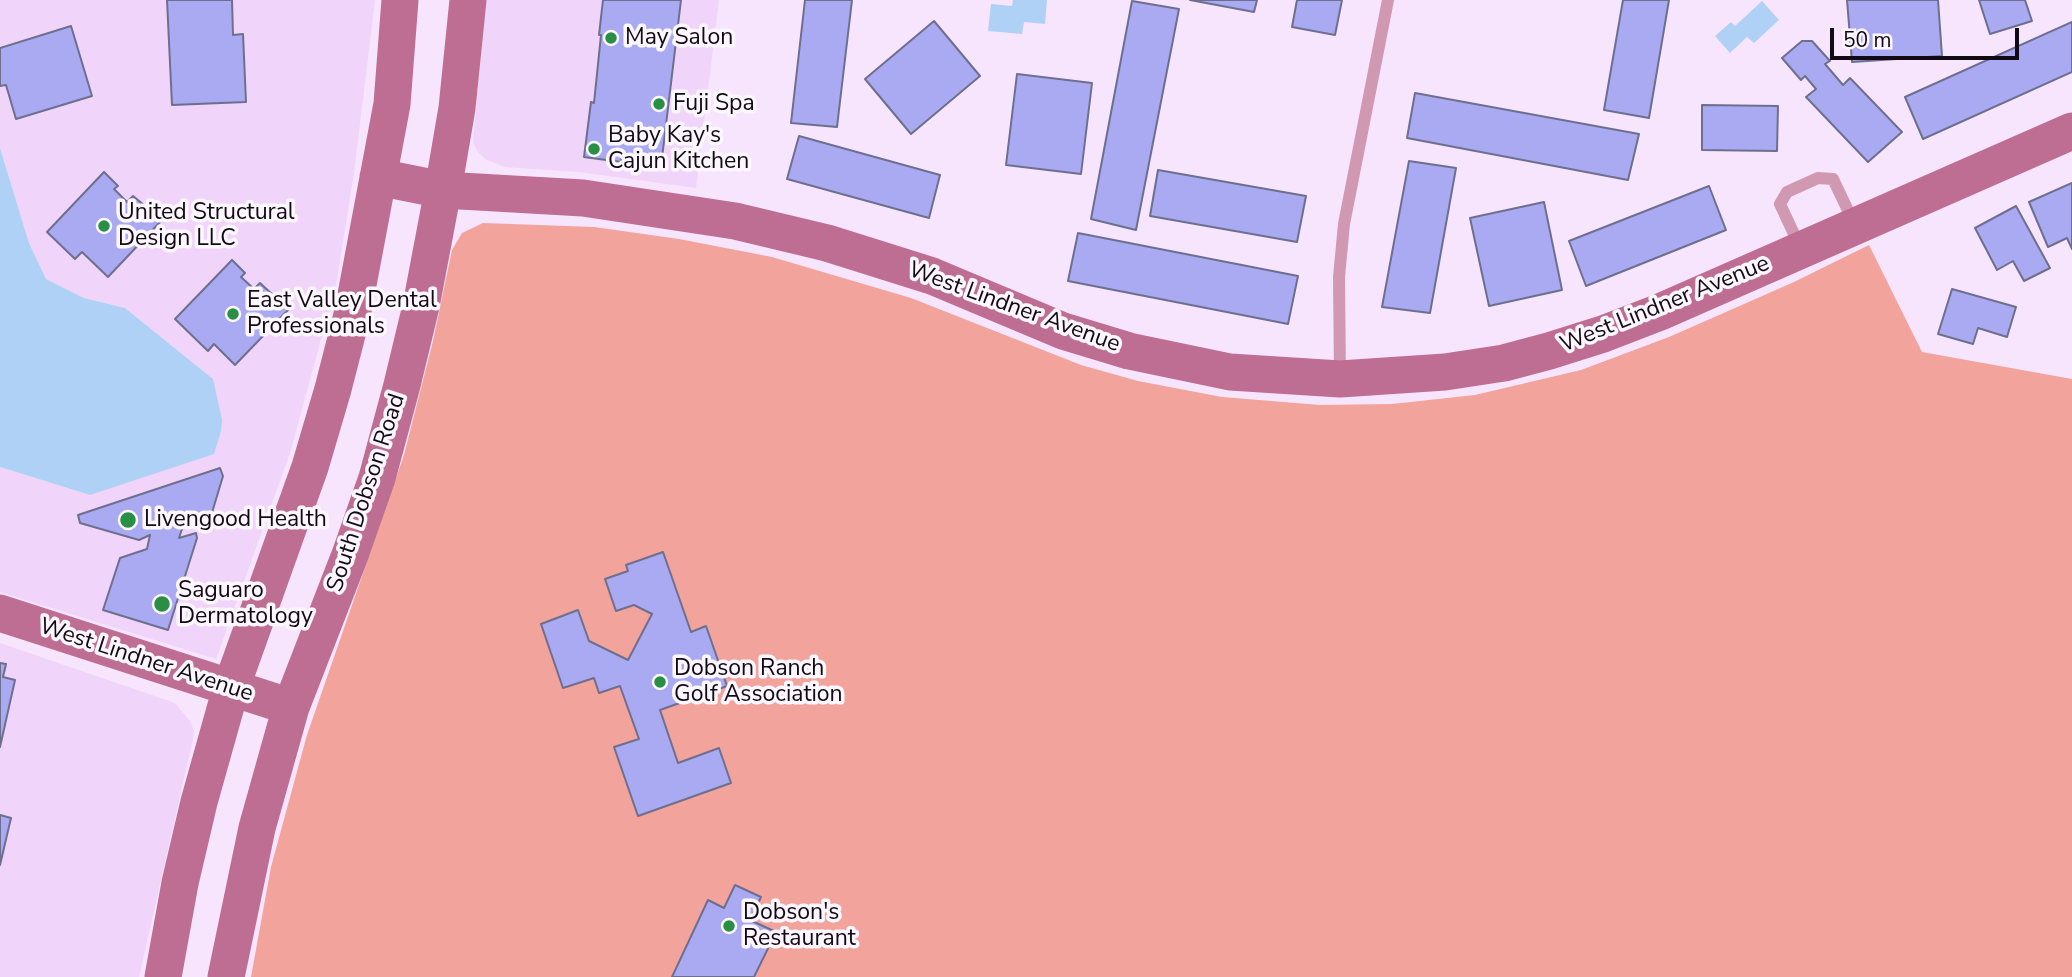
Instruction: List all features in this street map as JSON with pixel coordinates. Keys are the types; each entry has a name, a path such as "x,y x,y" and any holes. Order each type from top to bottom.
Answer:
{"street":[{"path":"163,977 180,883 199,802 231,688 310,467 353,311 392,104 400,0"},
{"name":"South Dobson Road","path":"226,977 257,828 291,708 377,478 418,319 457,108 468,0"},
{"name":"West Lindner Avenue","path":"378,177 443,190 583,198 735,221 827,243 932,276 1063,331 1129,351 1230,372 1340,379 1445,372 1504,363 1603,334 1660,312 2072,131"},
{"name":"West Lindner Avenue","path":"0,613 291,708"}],"lane":[{"path":"1340,379 1339,277 1344,224 1388,0"},
{"path":"1801,249 1780,204 1787,192 1818,178 1833,179 1855,225"}],"shaded area":[{"path":"0,0 375,0 354,173 336,285 290,453 216,659 0,592 0,467 90,495 213,379 125,308 84,298 46,279 29,243 0,148"},
{"path":"486,0 719,0 696,188 579,172 504,167 485,159 473,143"},
{"path":"483,223 594,227 679,239 772,257 911,298 1081,365 1138,381 1222,397 1320,405 1392,404 1475,395 1581,370 1669,337 1794,282 1869,245 1922,352 2072,379 2072,977 251,977 271,867 307,735 404,455 433,341 452,250 462,233"},
{"path":"0,643 175,703 190,721 194,731 192,743 139,977 0,977"}],"water":[{"path":"1013,0 1047,0 1045,24 1024,22 1022,34 988,31 991,4 1012,6"},
{"path":"1762,1 1779,20 1754,43 1747,37 1730,53 1715,36 1731,22 1735,26"},
{"path":"0,148 29,243 46,279 84,298 125,308 213,379 222,420 214,454 90,495 0,467"}],"building":[{"path":"167,0 232,0 233,35 243,34 246,102 172,105"},
{"path":"603,0 681,0 662,158 622,153 621,162 584,157 591,102 594,103"},
{"path":"805,0 852,0 837,127 791,123"},
{"path":"1190,0 1257,0 1254,12"},
{"path":"1297,0 1342,0 1335,35 1292,27"},
{"path":"1623,0 1669,0 1649,118 1604,110"},
{"path":"1847,0 1938,0 1942,56 1852,62"},
{"path":"1979,0 2025,0 2032,21 1990,34"},
{"path":"1132,1 1179,9 1136,230 1091,219"},
{"path":"934,21 980,76 911,134 865,79"},
{"path":"2072,22 2072,72 1923,139 1905,97"},
{"path":"71,26 92,96 16,119 6,85 0,86 0,48"},
{"path":"1802,41 1812,41 1830,61 1825,64 1843,85 1850,78 1902,132 1868,162 1806,97 1816,89 1805,76 1801,80 1782,58"},
{"path":"1017,74 1092,83 1081,174 1006,165"},
{"path":"1415,93 1639,134 1628,180 1407,138"},
{"path":"1702,105 1778,106 1777,151 1702,150"},
{"path":"799,136 940,175 929,218 787,179"},
{"path":"1409,161 1456,168 1430,313 1382,307"},
{"path":"1158,170 1306,196 1297,242 1150,216"},
{"name":"United Structural Design LLC","path":"104,172 118,186 114,189 127,202 133,196 162,220 108,277 82,252 75,259 47,232"},
{"path":"2072,183 2072,249 2067,238 2048,247 2029,202"},
{"path":"1709,186 1726,230 1586,286 1569,241"},
{"path":"1544,202 1562,290 1489,306 1470,218"},
{"path":"2016,206 2050,268 2024,281 2013,261 1997,270 1975,228"},
{"path":"1078,233 1298,276 1288,324 1068,281"},
{"name":"East Valley Dental Professionals","path":"232,260 245,273 241,277 254,289 260,283 290,308 235,365 214,344 208,351 175,319"},
{"path":"1952,289 2016,307 2007,337 1978,328 1973,344 1938,334"},
{"path":"220,468 223,476 211,516 183,526 179,538 196,533 197,538 168,630 103,610 120,558 147,549 150,535 139,540 80,523 78,515"},
{"name":"Dobson Ranch Golf Association","path":"663,552 691,632 706,626 727,686 660,710 678,763 719,748 731,783 638,816 614,747 639,739 620,686 599,693 594,678 563,688 541,624 578,610 589,641 628,660 652,614 634,605 616,611 605,579 628,571 626,565"},
{"path":"0,663 6,664 3,677 15,680 0,747"},
{"path":"0,815 11,818 0,865"},
{"name":"Dobson's Restaurant","path":"735,885 761,897 750,920 776,932 754,977 672,977 708,900 724,908"}],"place":[{"name":"May Salon","path":"611,38"},
{"name":"Fuji Spa","path":"659,104"},
{"name":"Baby Kay's Cajun Kitchen","path":"594,149"},
{"name":"United Structural Design LLC","path":"104,226"},
{"name":"East Valley Dental Professionals","path":"233,314"},
{"name":"Livengood Health","path":"128,520"},
{"name":"Saguaro Dermatology","path":"162,604"},
{"name":"Dobson Ranch Golf Association","path":"660,682"},
{"name":"Dobson's Restaurant","path":"729,926"}]}
